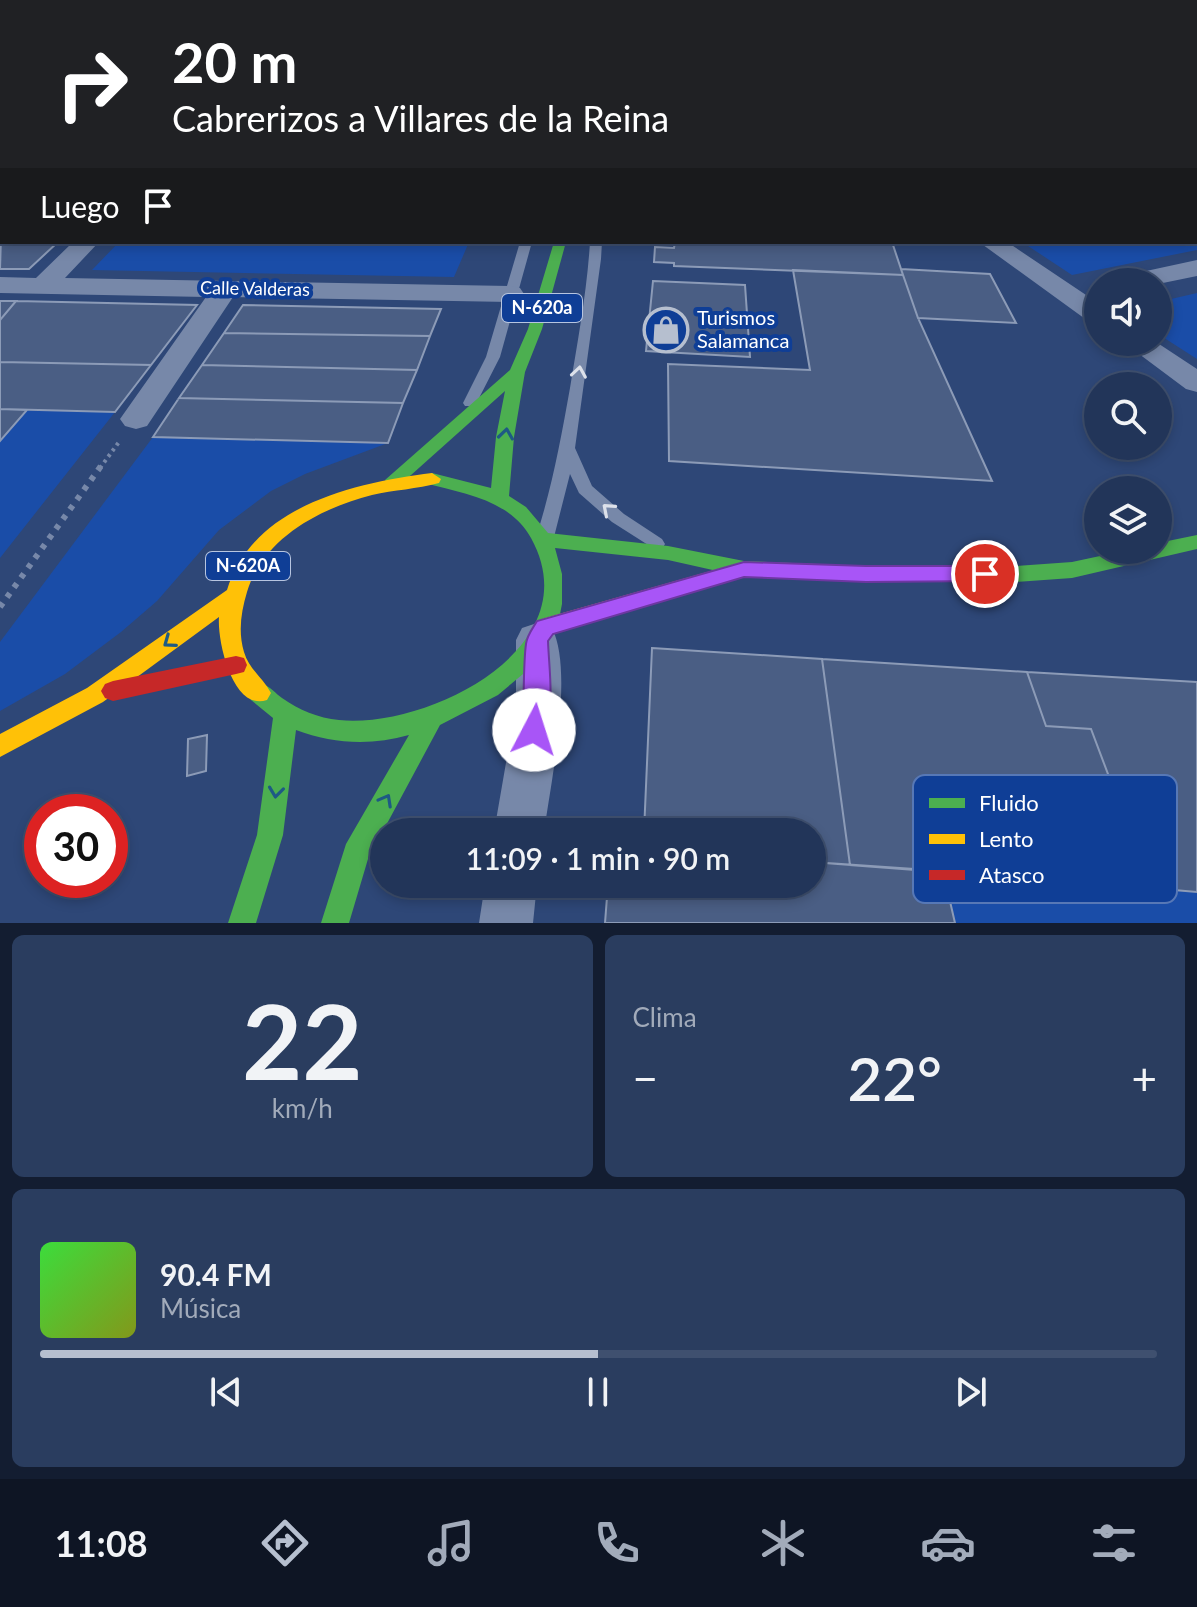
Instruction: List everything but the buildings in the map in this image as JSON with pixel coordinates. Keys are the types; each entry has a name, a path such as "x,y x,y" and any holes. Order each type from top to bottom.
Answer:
{"main road":[{"name":"N-620a","path":"500,497 505,437 517,372 535,329 559,244"},
{"name":"N-620a","path":"394,480 517,372"},
{"name":"N-620A","path":"541,634 494,684 432,717 397,727 362,732 333,731 286,714 256,692 236,665 228,631 233,596 251,561 278,531 313,507 394,480 432,479 464,483 500,497 532,520 545,540"},
{"path":"541,634 552,607 554,584 545,540 668,553 744,569 866,574 1015,574 1072,570 1197,542"},
{"path":"541,634 744,569"},
{"path":"0,746 95,695 233,596"},
{"path":"95,695 236,665"},
{"path":"242,923 270,835 286,714"},
{"path":"335,923 356,854 432,717"}],"street":[{"path":"43,286 85,244"},
{"path":"994,244 1084,305"},
{"path":"1172,273 1197,268"},
{"name":"Calle Valderas","path":"0,285 511,294"},
{"path":"136,419 225,289"},
{"path":"1069,295 1084,292"},
{"path":"1157,356 1197,383"},
{"path":"521,818 538,705 541,634"},
{"path":"506,923 509,898"}],"lane":[{"path":"461,423 493,357 525,244"},
{"path":"545,540 559,498 595,272 596,244"},
{"path":"567,449 585,489 618,518 668,553"}],"path":[{"path":"0,607 136,419"}],"shaded area":[{"path":"117,244 468,244 454,277 92,270"},
{"path":"1025,244 1197,244 1197,250 1107,268 1084,268 1084,273 1072,275"},
{"path":"1197,293 1197,359 1172,343 1172,299"},
{"path":"27,410 115,412 0,558 0,441"},
{"path":"153,437 388,443 305,474 271,491 219,530 157,601 121,632 65,674 0,711 0,642"},
{"path":"1177,890 1197,892 1197,923 955,923 950,903 1177,903"}],"traffic: fast":[{"path":"500,497 505,437 517,372 535,329 559,244"},
{"path":"394,480 517,372"},
{"path":"259,693 286,713 318,727 368,732 399,727 461,705 490,688 515,667 535,644 548,619 553,597 551,567 542,540 532,524 504,501 470,487 432,479"},
{"path":"546,540 668,553 744,569 866,574 1015,574 1072,570 1197,542"},
{"path":"242,923 270,835 286,714"},
{"path":"335,923 356,854 432,717"}],"traffic: slow":[{"path":"259,693 238,665 230,634 231,610 241,578 257,551 280,530 337,499 401,483 432,479"},
{"path":"545,627 739,571"},
{"path":"0,746 95,695 233,596"}],"traffic: jam":[{"path":"113,691 236,665"}],"place":[{"name":"Turismos Salamanca","path":"666,330"}],"route":[{"path":"534,730 538,705 537,640 545,627 744,569 866,574 985,574"}]}
